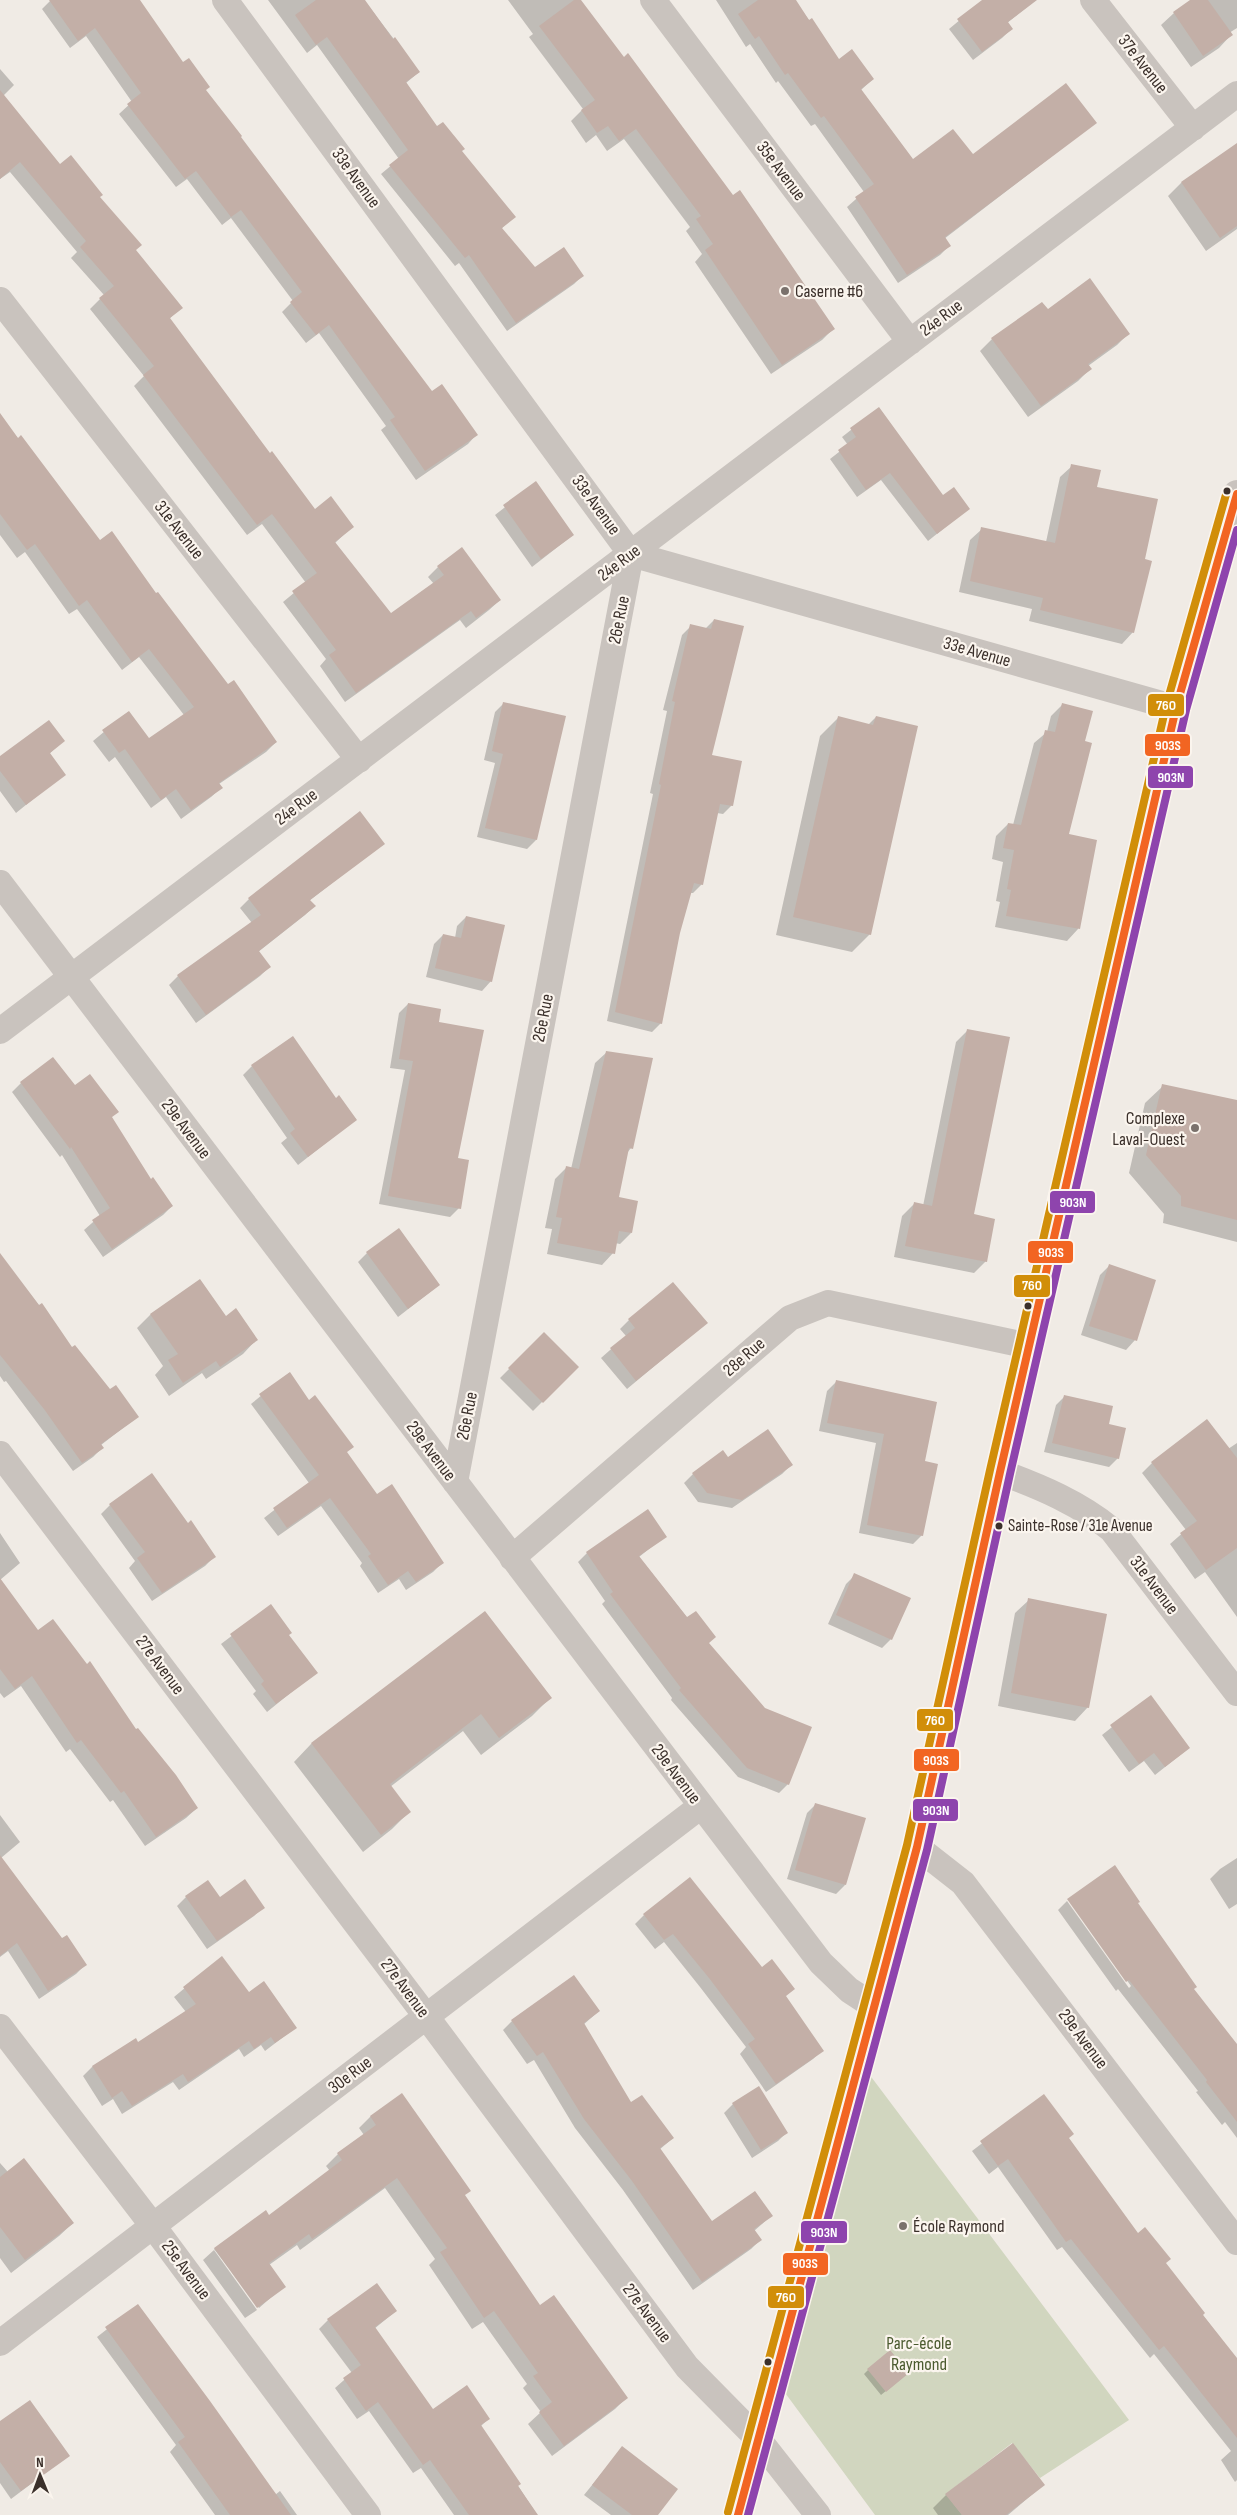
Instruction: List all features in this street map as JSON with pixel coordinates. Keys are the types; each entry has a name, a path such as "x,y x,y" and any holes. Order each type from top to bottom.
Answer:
{"street":[{"name":"33e Avenue","path":"225,0 631,554 1176,708"},
{"name":"35e Avenue","path":"653,0 910,342"},
{"name":"37e Avenue","path":"1093,0 1193,128"},
{"name":"24e Rue","path":"0,1031 1237,94"},
{"name":"31e Avenue","path":"0,300 358,760"},
{"path":"738,2515 917,1847 1000,1472 1176,708 1237,494"},
{"name":"26e Rue","path":"454,1482 631,554"},
{"name":"29e Avenue","path":"0,882 821,1963 849,1990 875,2007"},
{"name":"28e Rue","path":"512,1558 790,1318 828,1304 1029,1346"},
{"name":"27e Avenue","path":"0,1454 426,2016 687,2367 759,2440 818,2515"},
{"name":"31e Avenue","path":"1000,1472 1036,1485 1072,1502 1093,1514 1112,1530 1237,1693"},
{"name":"30e Rue","path":"0,2343 700,1806"},
{"name":"29e Avenue","path":"917,1847 963,1883 979,1902 1237,2242"},
{"name":"25e Avenue","path":"0,2027 153,2226 368,2515"}],"green space":[{"name":"Parc-école Raymond","path":"863,2066 1129,2420 1040,2478 1012,2443 946,2494 962,2515 875,2515 780,2386"}],"building":[{"path":"49,0 140,0 183,62 189,58 210,87 206,90 432,391 442,384 478,435 425,471 390,420 395,417 329,325 316,335 290,302 302,292 241,210 231,217 196,171 185,179 127,104 141,93 95,28 78,41"},
{"path":"316,0 365,0 420,72 406,82 437,126 443,122 465,149 462,151 516,217 502,228 535,267 564,247 584,276 516,323 469,255 465,258 389,165 408,150 327,37 316,45 295,15"},
{"path":"574,0 581,0 624,57 628,53 733,195 740,190 835,329 782,365 705,250 713,244 696,219 701,216 636,129 619,141 608,126 597,133 581,110 595,100 539,26"},
{"path":"758,0 796,0 809,20 812,18 839,59 852,49 874,79 861,89 913,159 953,129 973,154 1066,83 1097,123 945,237 951,246 907,275 855,197 874,184 824,116 821,118 788,73 785,75 759,36 755,39 738,14"},
{"path":"982,0 1037,0 1008,22 1013,29 982,52 957,19"},
{"path":"1190,0 1208,0 1233,35 1203,56 1173,12"},
{"path":"0,90 60,164 71,155 103,195 100,197 142,245 136,250 183,308 170,318 270,453 272,451 315,509 331,496 354,527 335,542 391,613 444,575 437,566 462,547 501,600 476,618 471,611 356,693 329,655 336,650 292,591 317,573 272,514 257,525 143,375 154,366 99,298 114,286 80,247 86,241 20,162 0,179"},
{"path":"1237,143 1237,226 1220,238 1181,182"},
{"path":"1090,278 1130,334 1088,364 1092,369 1041,406 991,338 1042,302 1048,309"},
{"path":"879,407 943,495 954,487 970,509 937,534 890,473 866,490 838,450 856,437 850,428"},
{"path":"0,413 18,438 21,435 100,540 112,531 156,593 158,592 228,684 234,680 277,742 219,783 223,788 191,810 176,789 161,800 125,749 119,753 102,730 129,711 149,738 194,707 149,649 132,662 87,600 79,606 35,544 27,550 0,514"},
{"path":"1071,464 1101,470 1097,487 1158,499 1145,559 1152,561 1134,633 1040,610 1043,598 970,581 981,527 1055,543"},
{"path":"536,481 574,535 541,559 503,505"},
{"path":"714,619 744,626 712,755 742,761 733,806 720,804 703,885 694,883 680,933 662,1024 615,1012 661,785 659,784 675,702 672,701 690,624 711,629"},
{"path":"503,702 566,716 537,840 485,828 503,754 492,751"},
{"path":"1062,703 1093,711 1085,741 1092,743 1069,834 1097,840 1080,929 1006,916 1011,890 1007,889 1014,850 1003,848 1008,823 1021,825 1045,730 1055,732"},
{"path":"838,716 873,725 876,716 918,726 871,935 793,917"},
{"path":"49,720 65,741 50,753 66,775 26,805 0,771 0,756"},
{"path":"360,811 385,844 310,900 316,906 259,951 271,967 206,1015 177,975 261,915 248,898"},
{"path":"466,916 505,925 492,982 435,968 443,934 461,938"},
{"path":"408,1003 441,1009 439,1022 484,1030 458,1158 469,1160 461,1209 388,1196 413,1061 399,1059"},
{"path":"967,1029 1010,1037 974,1214 995,1219 987,1262 905,1246 914,1202 932,1206"},
{"path":"293,1036 336,1098 339,1095 357,1120 308,1157 290,1133 295,1129 251,1065"},
{"path":"606,1051 653,1058 633,1149 629,1148 619,1197 638,1201 632,1233 619,1231 615,1254 557,1243 562,1218 556,1217 566,1166 579,1169"},
{"path":"53,1057 75,1085 90,1074 119,1112 112,1117 151,1179 153,1177 173,1206 112,1249 92,1220 110,1208 71,1147 70,1149 20,1082"},
{"name":"Complexe Laval-Ouest","path":"1162,1084 1237,1100 1237,1220 1181,1206 1181,1196 1146,1155"},
{"path":"399,1228 440,1285 408,1309 366,1252"},
{"path":"0,1253 39,1305 42,1303 72,1347 75,1345 110,1389 116,1385 139,1417 101,1444 104,1448 82,1463 44,1409 0,1355"},
{"path":"1109,1264 1156,1280 1137,1341 1089,1326"},
{"path":"200,1279 226,1316 236,1308 258,1340 220,1367 216,1361 183,1383 168,1360 178,1354 150,1314"},
{"path":"673,1282 708,1323 636,1381 610,1348 635,1328 628,1319"},
{"path":"544,1332 579,1367 543,1403 508,1368"},
{"path":"290,1372 309,1400 315,1395 354,1447 347,1452 377,1494 392,1484 444,1563 416,1582 408,1571 388,1585 368,1556 371,1554 330,1498 287,1528 273,1508 319,1475 259,1394"},
{"path":"836,1380 937,1402 925,1461 938,1464 923,1536 867,1525 884,1434 827,1423"},
{"path":"1064,1395 1113,1406 1109,1424 1126,1428 1119,1459 1052,1443"},
{"path":"1207,1419 1237,1458 1237,1548 1206,1570 1180,1533 1197,1521 1151,1462"},
{"path":"768,1429 793,1465 742,1500 707,1493 692,1473 723,1450 728,1457"},
{"path":"152,1473 188,1523 191,1520 216,1557 162,1593 137,1558 145,1552 109,1504"},
{"path":"648,1509 667,1537 639,1556 687,1617 696,1611 716,1637 709,1643 765,1708 812,1727 789,1785 747,1768 679,1690 681,1688 610,1594 613,1592 586,1552"},
{"path":"854,1573 911,1598 892,1640 836,1615"},
{"path":"0,1578 38,1630 53,1619 87,1664 90,1661 136,1729 138,1728 176,1775 198,1808 156,1837 124,1791 121,1793 81,1740 77,1743 32,1676 15,1689 0,1669"},
{"path":"1028,1598 1107,1614 1089,1708 1011,1693"},
{"path":"271,1604 292,1633 289,1635 318,1673 276,1704 261,1684 264,1681 230,1634"},
{"path":"485,1611 552,1698 499,1738 481,1714 390,1784 411,1812 381,1835 311,1743"},
{"path":"1151,1695 1190,1748 1165,1767 1154,1753 1139,1764 1110,1725"},
{"path":"815,1803 866,1818 846,1885 795,1870"},
{"path":"0,1855 62,1938 67,1935 87,1965 48,1991 17,1943 0,1956"},
{"path":"1115,1865 1140,1902 1138,1903 1197,1987 1194,1989 1237,2044 1237,2122 1206,2082 1207,2080 1129,1980 1126,1982 1067,1899"},
{"path":"690,1877 762,1967 772,1959 795,1989 786,1996 824,2051 776,2084 748,2044 755,2039 709,1978 673,1934 664,1940 643,1914"},
{"path":"245,1879 265,1908 217,1941 185,1896 208,1880 220,1897"},
{"path":"222,1956 249,1992 264,1981 297,2028 275,2043 271,2037 254,2049 249,2041 188,2082 183,2074 132,2106 122,2091 112,2098 92,2066 136,2038 138,2042 196,2004 183,1987"},
{"path":"574,1975 600,2011 584,2023 631,2102 642,2095 674,2138 660,2148 712,2221 755,2191 773,2216 754,2229 762,2240 702,2282 632,2181 584,2119 543,2052 537,2056 511,2020"},
{"path":"759,2086 788,2133 761,2150 732,2103"},
{"path":"402,2093 471,2191 465,2195 540,2305 554,2295 628,2398 564,2446 539,2412 552,2402 533,2376 538,2373 494,2311 484,2318 440,2252 447,2248 397,2178 312,2239 309,2234 269,2263 286,2287 257,2308 214,2248 266,2210 269,2215 342,2160 337,2153 376,2125 370,2116"},
{"path":"1044,2094 1074,2134 1069,2138 1138,2233 1145,2227 1171,2259 1166,2263 1237,2358 1237,2438 1164,2346 1159,2350 1071,2239 1066,2242 1008,2159 998,2166 980,2141"},
{"path":"24,2158 74,2223 25,2260 0,2227 0,2177"},
{"path":"377,2283 397,2311 375,2327 433,2409 467,2385 490,2419 481,2425 521,2484 518,2486 538,2515 469,2515 430,2460 423,2465 378,2402 366,2411 343,2378 361,2365 327,2319"},
{"path":"138,2304 291,2515 230,2515 178,2442 185,2437 105,2327"},
{"path":"890,2350 909,2373 886,2392 867,2369"},
{"path":"30,2400 70,2456 21,2491 0,2462 0,2421"},
{"path":"1013,2443 1045,2485 1006,2515 962,2515 945,2494"},
{"path":"622,2446 678,2489 658,2515 632,2515 592,2485"}],"transit line":[{"name":"76O","path":"728,2512 907,1845 990,1470 1166,706 1227,491"},
{"name":"903S","path":"738,2515 917,1847 1000,1472 1176,708 1237,494"},
{"name":"903N","path":"748,2515 927,1850 1010,1474 1186,710 1237,530"}],"place":[{"name":"Caserne #6","path":"785,291"},
{"name":"Complexe Laval-Ouest","path":"1195,1128"},
{"name":"Sainte-Rose / 31e Avenue","path":"999,1526"},
{"name":"École Raymond","path":"903,2226"}]}
